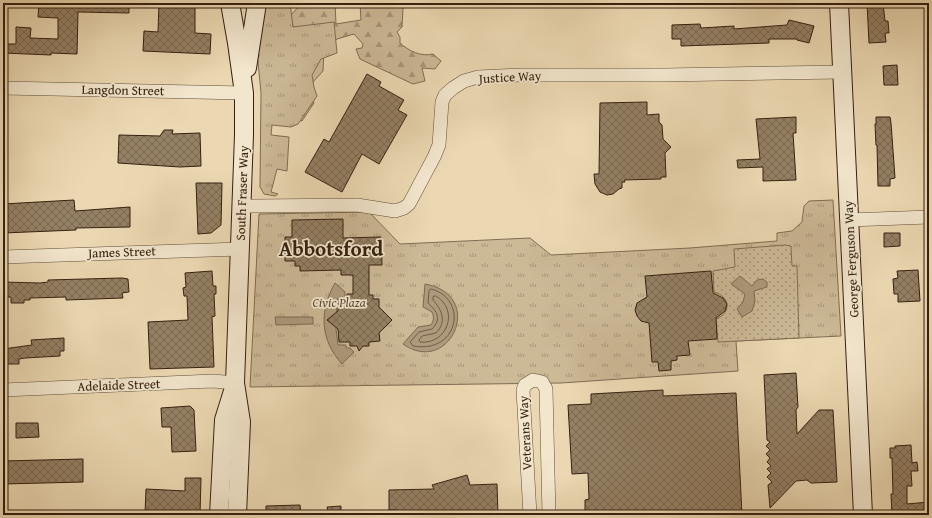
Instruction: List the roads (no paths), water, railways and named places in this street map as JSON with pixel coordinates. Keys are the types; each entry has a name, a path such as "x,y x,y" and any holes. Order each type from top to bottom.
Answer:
{"main road":[{"name":"South Fraser Way","path":"230,3 244,93 242,206 235,383 241,422 237,515"},
{"path":"244,93 257,3"},
{"name":"George Ferguson Way","path":"838,3 863,515"},
{"name":"South Fraser Way","path":"219,515 224,420 235,383"}],"street":[{"name":"Justice Way","path":"242,206 357,205 395,211 404,208 409,204 434,157 440,133 442,102 445,95 464,81 478,77 521,75 664,75 842,72"},
{"name":"Langdon Street","path":"3,88 244,93"},
{"path":"849,220 929,217"},
{"name":"James Street","path":"3,257 240,249"},
{"name":"Veterans Way","path":"530,515 523,390 525,385 533,380 542,382 546,389 549,515"},
{"name":"Adelaide Street","path":"3,390 213,381 235,383"}],"water":[{"path":"740,276 752,286 757,280 763,279 767,282 767,287 754,291 755,301 752,311 742,317 737,309 743,302 745,294 731,284"},
{"path":"335,283 345,292 345,298 337,299 336,329 338,345 346,345 346,348 350,348 354,352 342,364 329,345 324,325 326,304"},
{"path":"425,284 444,291 454,303 458,317 455,330 447,342 435,350 420,351 403,344 418,327 431,325 433,322 432,312 423,307"},
{"path":"275,317 313,317 313,324 276,325"}],"district":[{"name":"Abbotsford","path":"331,248"}],"park label":[{"name":"Civic Plaza","path":"339,302"}]}
